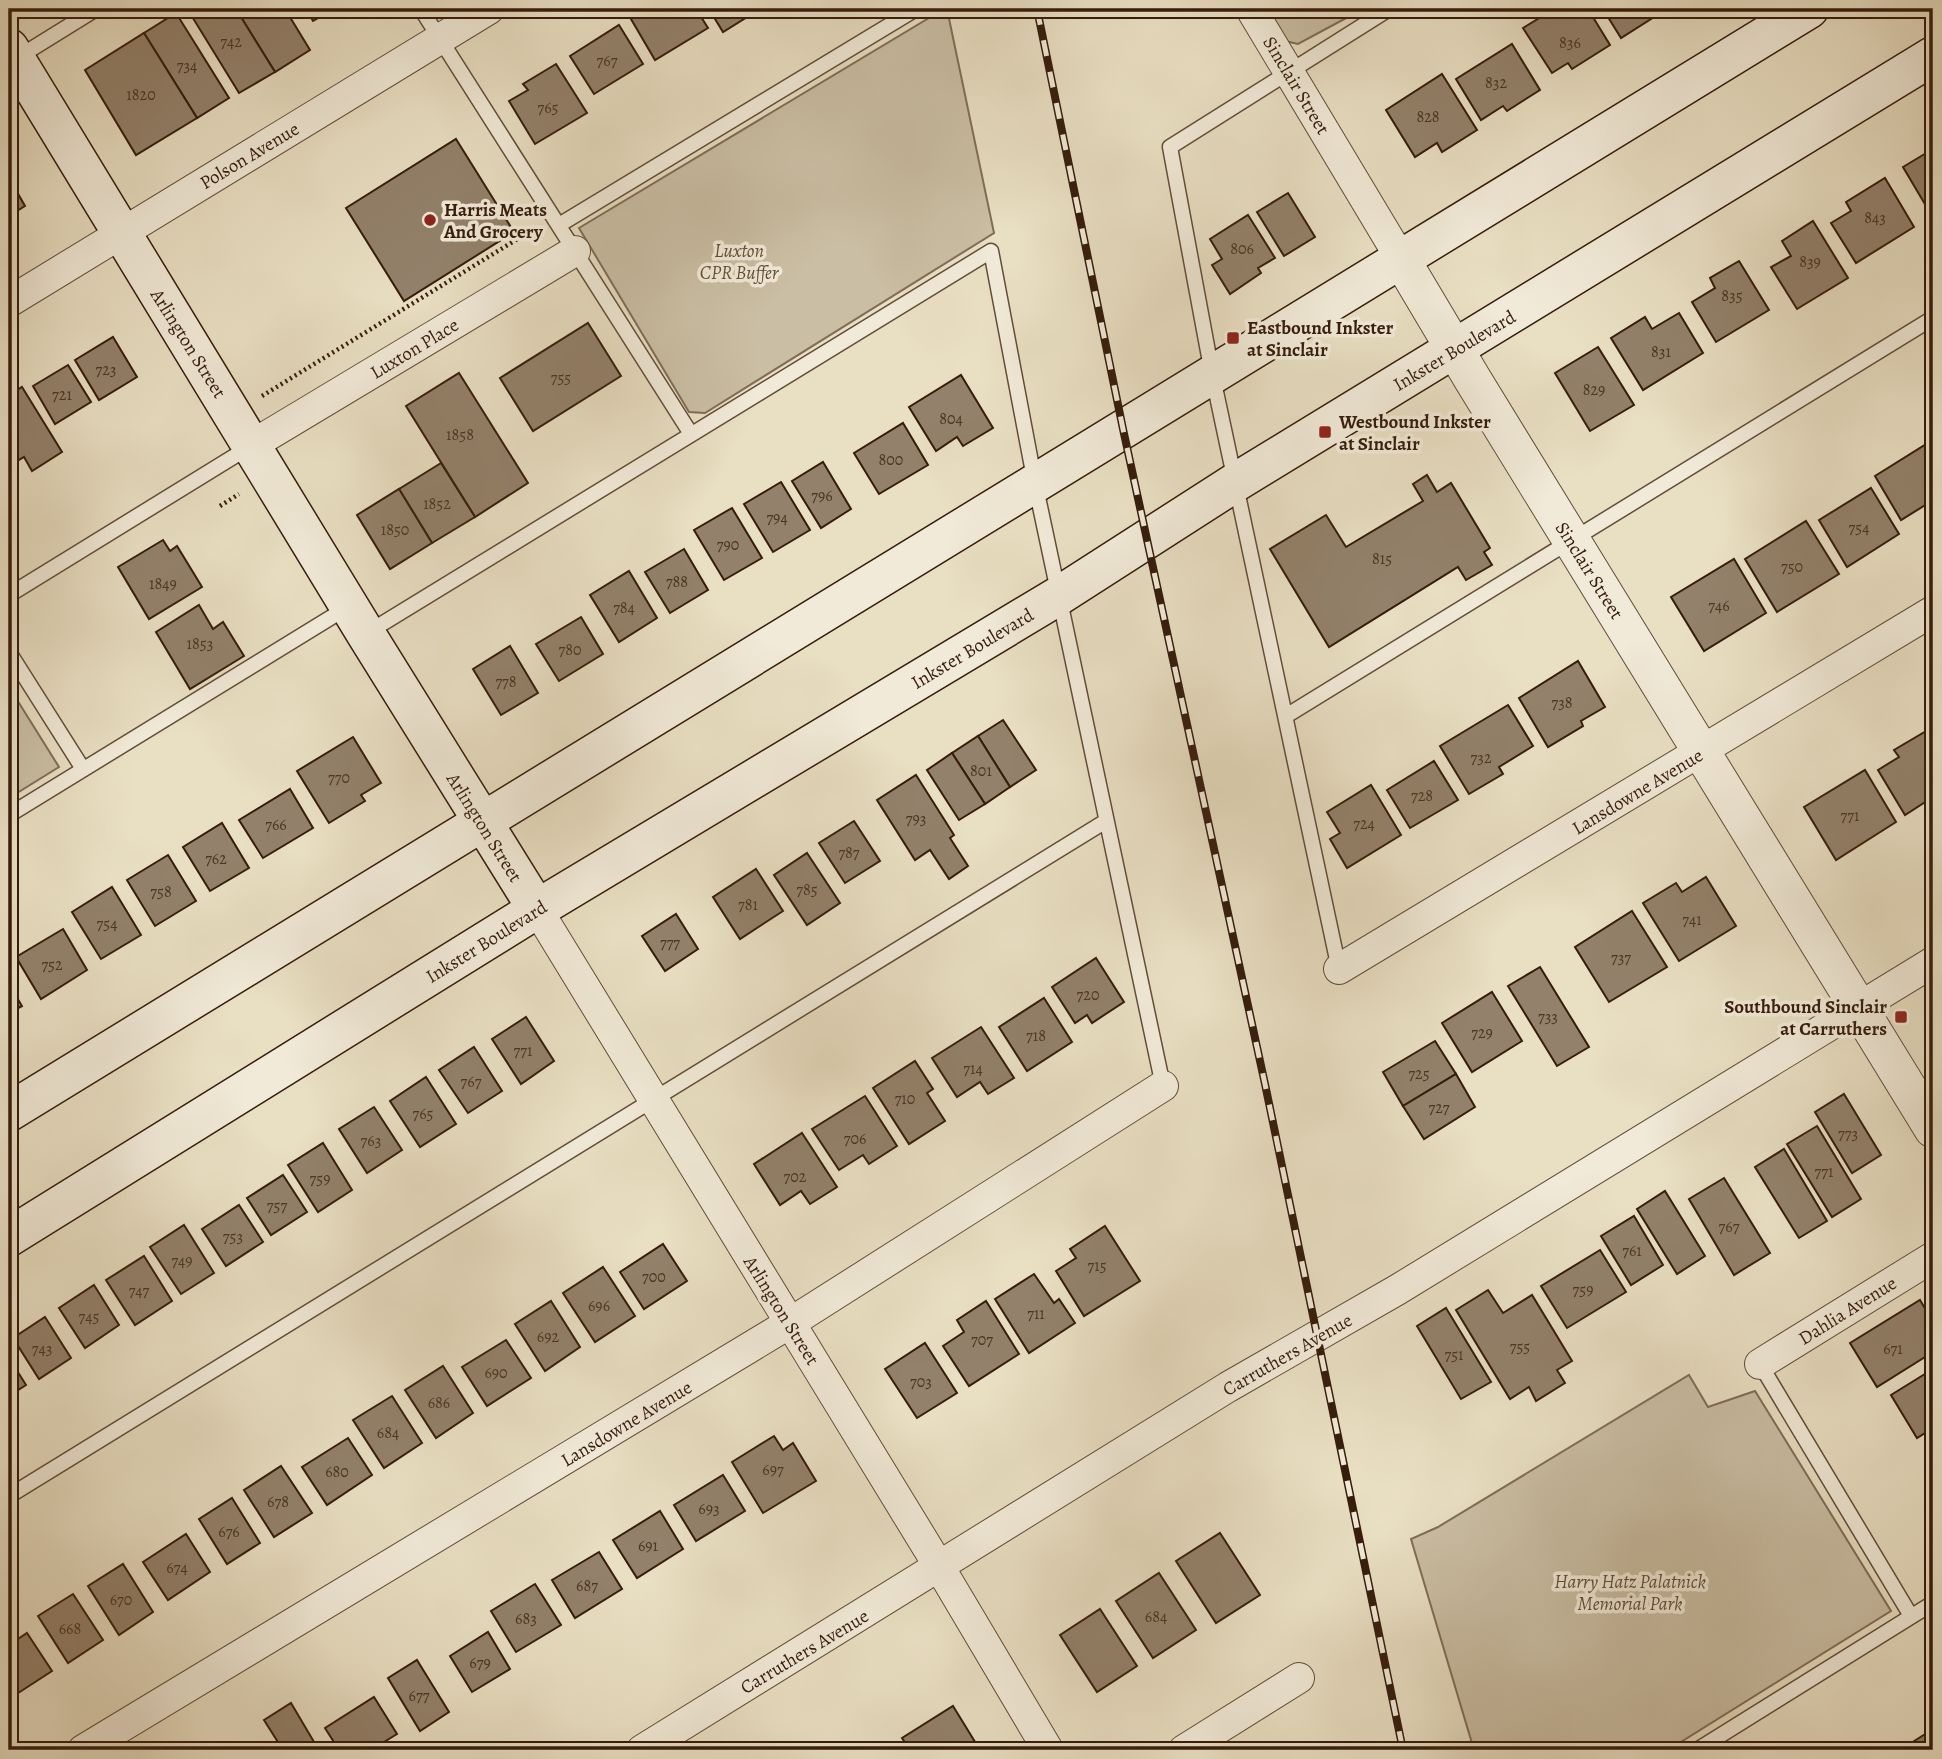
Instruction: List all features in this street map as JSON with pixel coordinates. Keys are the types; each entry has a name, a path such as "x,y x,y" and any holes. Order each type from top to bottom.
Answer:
{"main road":[{"path":"9,1112 1809,9"},
{"name":"Arlington Street","path":"11,56 537,909"},
{"name":"Inkster Boulevard","path":"9,1237 537,909 1060,595 1236,482 1933,57"}],"street":[{"name":"Polson Avenue","path":"9,302 489,9"},
{"name":"Sinclair Street","path":"1251,9 1454,349 1933,1129"},
{"name":"Luxton Place","path":"243,430 575,251"},
{"name":"Lansdowne Avenue","path":"1339,969 1933,611"},
{"name":"Arlington Street","path":"537,909 940,1568 1048,1750"},
{"name":"Carruthers Avenue","path":"642,1750 940,1568 1228,1387 1397,1290 1933,962"},
{"name":"Lansdowne Avenue","path":"83,1750 790,1323 1163,1086"},
{"name":"Dahlia Avenue","path":"1760,1364 1933,1257"},
{"path":"1184,1750 1299,1678"}],"lane":[{"path":"11,56 96,9"},
{"path":"421,9 691,434"},
{"path":"556,221 916,9"},
{"path":"1339,969 1212,373 1170,147 1389,9"},
{"path":"9,815 83,769 358,620 691,434 991,251 1035,483 1163,1086"},
{"path":"1286,716 1933,318"},
{"path":"9,595 243,430"},
{"path":"9,652 83,769"},
{"path":"9,1496 1106,821"},
{"path":"1760,1364 1911,1616"},
{"path":"1697,1750 1933,1603"}],"path":[{"path":"243,430 279,386 556,221"}],"green space":[{"name":"Luxton CPR Buffer","path":"947,9 994,233 705,413 689,412 579,228"},
{"path":"1265,9 1363,9 1298,44 1285,41"},
{"path":"9,687 59,767 9,798"},
{"name":"Harry Hatz Palatnick Memorial Park","path":"1689,1375 1708,1407 1755,1391 1891,1611 1668,1750 1474,1750 1411,1539 1438,1527"}],"building":[{"path":"236,9 285,9 310,50 275,72"},
{"path":"236,9 275,72 239,93 188,10"},
{"path":"306,9 334,9 313,21"},
{"path":"647,9 696,9 708,28 655,60 631,19"},
{"path":"709,9 760,9 723,32"},
{"path":"1554,9 1588,9 1610,45 1572,69 1568,63 1552,73 1523,28"},
{"path":"1603,9 1651,9 1654,17 1621,38"},
{"path":"176,13 229,98 197,118 144,33"},
{"path":"619,25 643,64 594,94 570,56"},
{"path":"144,33 197,118 136,155 85,70"},
{"path":"1512,44 1540,90 1507,111 1503,106 1481,120 1456,79"},
{"path":"556,64 587,113 535,144 509,101 528,90 523,84"},
{"path":"1442,74 1477,130 1442,152 1437,143 1415,157 1386,110"},
{"name":"Harris Meats And Grocery","path":"456,139 514,232 404,301 346,208"},
{"path":"1933,149 1933,209 1929,211 1903,167"},
{"path":"9,178 25,206 9,216"},
{"path":"1885,178 1914,227 1856,263 1831,223 1851,211 1846,202"},
{"path":"1288,193 1315,237 1284,256 1257,212"},
{"path":"1248,215 1275,258 1258,268 1261,273 1230,294 1212,265 1222,259 1210,239"},
{"path":"1813,221 1848,278 1797,309 1771,267 1791,256 1782,241"},
{"path":"1739,261 1769,310 1716,342 1692,302 1715,288 1710,278"},
{"path":"1679,313 1703,353 1643,390 1611,338 1645,317 1652,329"},
{"path":"588,323 621,376 533,431 500,378"},
{"path":"113,337 137,377 99,400 75,360"},
{"path":"1598,347 1634,405 1590,431 1555,373"},
{"path":"68,365 91,402 55,424 33,386"},
{"path":"459,373 528,483 475,517 406,406"},
{"path":"961,375 993,428 963,446 957,437 936,451 909,407"},
{"path":"22,387 62,452 32,471 24,457 14,463 9,454 9,395"},
{"path":"903,423 928,465 879,494 854,453"},
{"path":"1928,443 1933,451 1933,512 1927,504 1901,520 1875,476"},
{"path":"823,462 851,509 821,528 792,481"},
{"path":"441,463 475,517 432,543 399,489"},
{"path":"1427,475 1437,492 1451,483 1490,548 1484,552 1492,565 1466,580 1458,567 1329,647 1270,549 1326,515 1346,547 1423,501 1413,484"},
{"path":"781,482 810,530 773,552 744,504"},
{"path":"1871,488 1899,534 1847,567 1819,520"},
{"path":"399,489 432,543 390,569 357,515"},
{"path":"732,508 762,558 724,580 694,530"},
{"path":"1806,521 1839,574 1777,612 1745,559"},
{"path":"163,540 170,551 177,546 202,587 149,619 118,567"},
{"path":"684,549 708,590 670,613 645,572"},
{"path":"1734,559 1766,613 1704,651 1671,597"},
{"path":"629,571 657,618 619,642 590,595"},
{"path":"199,605 213,629 223,622 244,656 190,689 156,632"},
{"path":"581,617 603,654 559,681 536,644"},
{"path":"510,646 538,693 501,715 473,669"},
{"path":"1578,661 1605,707 1581,721 1583,726 1548,747 1519,698"},
{"path":"1508,705 1533,746 1499,767 1503,774 1469,794 1440,746"},
{"path":"1003,720 1036,770 1010,787 978,736"},
{"path":"1933,727 1933,797 1905,815 1878,770 1899,757 1894,750"},
{"path":"978,736 1010,787 985,804 952,753"},
{"path":"353,737 381,783 361,795 365,801 329,823 297,771"},
{"path":"952,753 985,804 959,820 927,770"},
{"path":"1434,761 1458,800 1410,828 1387,790"},
{"path":"1865,770 1896,822 1836,860 1804,807"},
{"path":"916,775 954,835 950,838 968,866 949,879 930,850 915,860 877,800"},
{"path":"1371,785 1401,835 1347,868 1330,839 1340,833 1327,812"},
{"path":"290,789 313,828 263,858 239,820"},
{"path":"854,821 880,861 845,883 819,843"},
{"path":"222,823 249,868 210,891 183,847"},
{"path":"807,853 840,903 807,925 774,875"},
{"path":"168,855 196,901 155,926 127,880"},
{"path":"756,869 783,911 740,939 713,897"},
{"path":"1706,877 1736,926 1679,961 1643,903 1676,883 1682,892"},
{"path":"112,887 141,935 101,959 72,912"},
{"path":"1632,911 1667,967 1609,1002 1575,947"},
{"path":"676,914 698,949 665,971 642,936"},
{"path":"63,929 87,970 41,999 16,957"},
{"path":"1096,958 1124,1002 1092,1023 1087,1015 1075,1023 1052,987"},
{"path":"1540,967 1589,1047 1557,1066 1508,986"},
{"path":"9,984 22,1006 9,1013"},
{"path":"1492,992 1522,1041 1472,1072 1442,1023"},
{"path":"1044,998 1072,1042 1027,1071 999,1027"},
{"path":"526,1017 554,1061 521,1084 492,1039"},
{"path":"981,1027 1014,1078 988,1094 980,1082 957,1097 932,1058"},
{"path":"1435,1041 1456,1074 1403,1106 1383,1072"},
{"path":"474,1047 502,1091 468,1113 439,1070"},
{"path":"915,1061 933,1089 927,1093 945,1121 909,1144 873,1088"},
{"path":"1456,1074 1475,1107 1424,1139 1403,1106"},
{"path":"426,1077 456,1124 420,1147 390,1101"},
{"path":"1844,1094 1881,1155 1852,1173 1815,1112"},
{"path":"865,1096 897,1146 869,1164 863,1155 839,1170 812,1129"},
{"path":"374,1107 402,1150 367,1173 339,1129"},
{"path":"1817,1126 1861,1199 1832,1217 1787,1144"},
{"path":"802,1133 837,1187 810,1204 801,1191 780,1205 754,1164"},
{"path":"323,1143 352,1190 318,1212 288,1165"},
{"path":"1784,1149 1827,1221 1799,1238 1755,1167"},
{"path":"283,1175 307,1212 271,1235 247,1198"},
{"path":"1724,1178 1770,1253 1734,1275 1689,1199"},
{"path":"1665,1191 1705,1256 1677,1274 1637,1209"},
{"path":"239,1205 263,1242 226,1266 202,1229"},
{"path":"1634,1216 1663,1265 1631,1285 1601,1236"},
{"path":"184,1225 214,1273 181,1294 150,1247"},
{"path":"1105,1226 1140,1281 1084,1316 1056,1271 1076,1258 1070,1249"},
{"path":"663,1244 687,1281 644,1309 620,1272"},
{"path":"1600,1250 1626,1292 1567,1328 1541,1286"},
{"path":"144,1256 172,1301 135,1325 106,1280"},
{"path":"603,1267 635,1316 595,1342 563,1293"},
{"path":"1034,1274 1054,1303 1059,1299 1075,1323 1029,1353 995,1299"},
{"path":"94,1285 119,1325 85,1348 59,1308"},
{"path":"1488,1290 1503,1313 1532,1295 1572,1361 1557,1370 1565,1383 1536,1401 1529,1387 1510,1399 1456,1310"},
{"path":"1920,1300 1933,1322 1933,1352 1877,1387 1850,1343"},
{"path":"551,1301 580,1347 545,1371 515,1324"},
{"path":"986,1301 1019,1354 969,1386 943,1346 964,1332 957,1320"},
{"path":"1446,1308 1491,1382 1461,1399 1417,1326"},
{"path":"45,1317 71,1358 39,1379 13,1338"},
{"path":"506,1340 531,1378 487,1406 462,1367"},
{"path":"925,1343 957,1393 917,1418 885,1369"},
{"path":"9,1358 26,1385 9,1396"},
{"path":"443,1366 473,1413 436,1438 405,1390"},
{"path":"1933,1369 1933,1428 1917,1438 1891,1395"},
{"path":"392,1396 422,1443 384,1468 353,1420"},
{"path":"774,1436 783,1450 793,1443 816,1481 763,1513 732,1462"},
{"path":"348,1438 372,1475 327,1505 302,1467"},
{"path":"1933,1445 1933,1461 1926,1449"},
{"path":"281,1466 312,1513 274,1537 244,1490"},
{"path":"723,1475 745,1511 696,1541 674,1505"},
{"path":"232,1498 260,1543 227,1564 199,1519"},
{"path":"660,1511 683,1549 637,1578 613,1540"},
{"path":"1220,1533 1260,1595 1216,1623 1176,1561"},
{"path":"186,1534 210,1572 168,1600 143,1562"},
{"path":"599,1552 622,1589 575,1618 552,1580"},
{"path":"123,1564 153,1612 119,1635 88,1586"},
{"path":"1159,1573 1196,1630 1153,1658 1116,1601"},
{"path":"535,1584 561,1625 516,1652 491,1611"},
{"path":"73,1594 103,1640 68,1663 38,1616"},
{"path":"1100,1609 1137,1666 1097,1692 1060,1635"},
{"path":"488,1632 510,1669 472,1692 450,1656"},
{"path":"27,1633 52,1671 9,1699 9,1645"},
{"path":"417,1660 449,1712 420,1731 388,1678"},
{"path":"374,1697 397,1734 371,1750 339,1750 325,1728"},
{"path":"291,1703 317,1747 311,1750 283,1750 264,1720"},
{"path":"953,1706 980,1750 910,1750 902,1738"},
{"path":"1933,1729 1933,1750 1911,1750 1908,1745"}],"railway":[{"path":"1037,9 1123,429 1265,1084 1403,1750"}],"place":[{"name":"Harris Meats And Grocery","path":"430,220"},
{"name":"Eastbound Inkster at Sinclair","path":"1233,338"},
{"name":"Westbound Inkster at Sinclair","path":"1325,432"},
{"name":"Southbound Sinclair at Carruthers","path":"1901,1017"}]}
